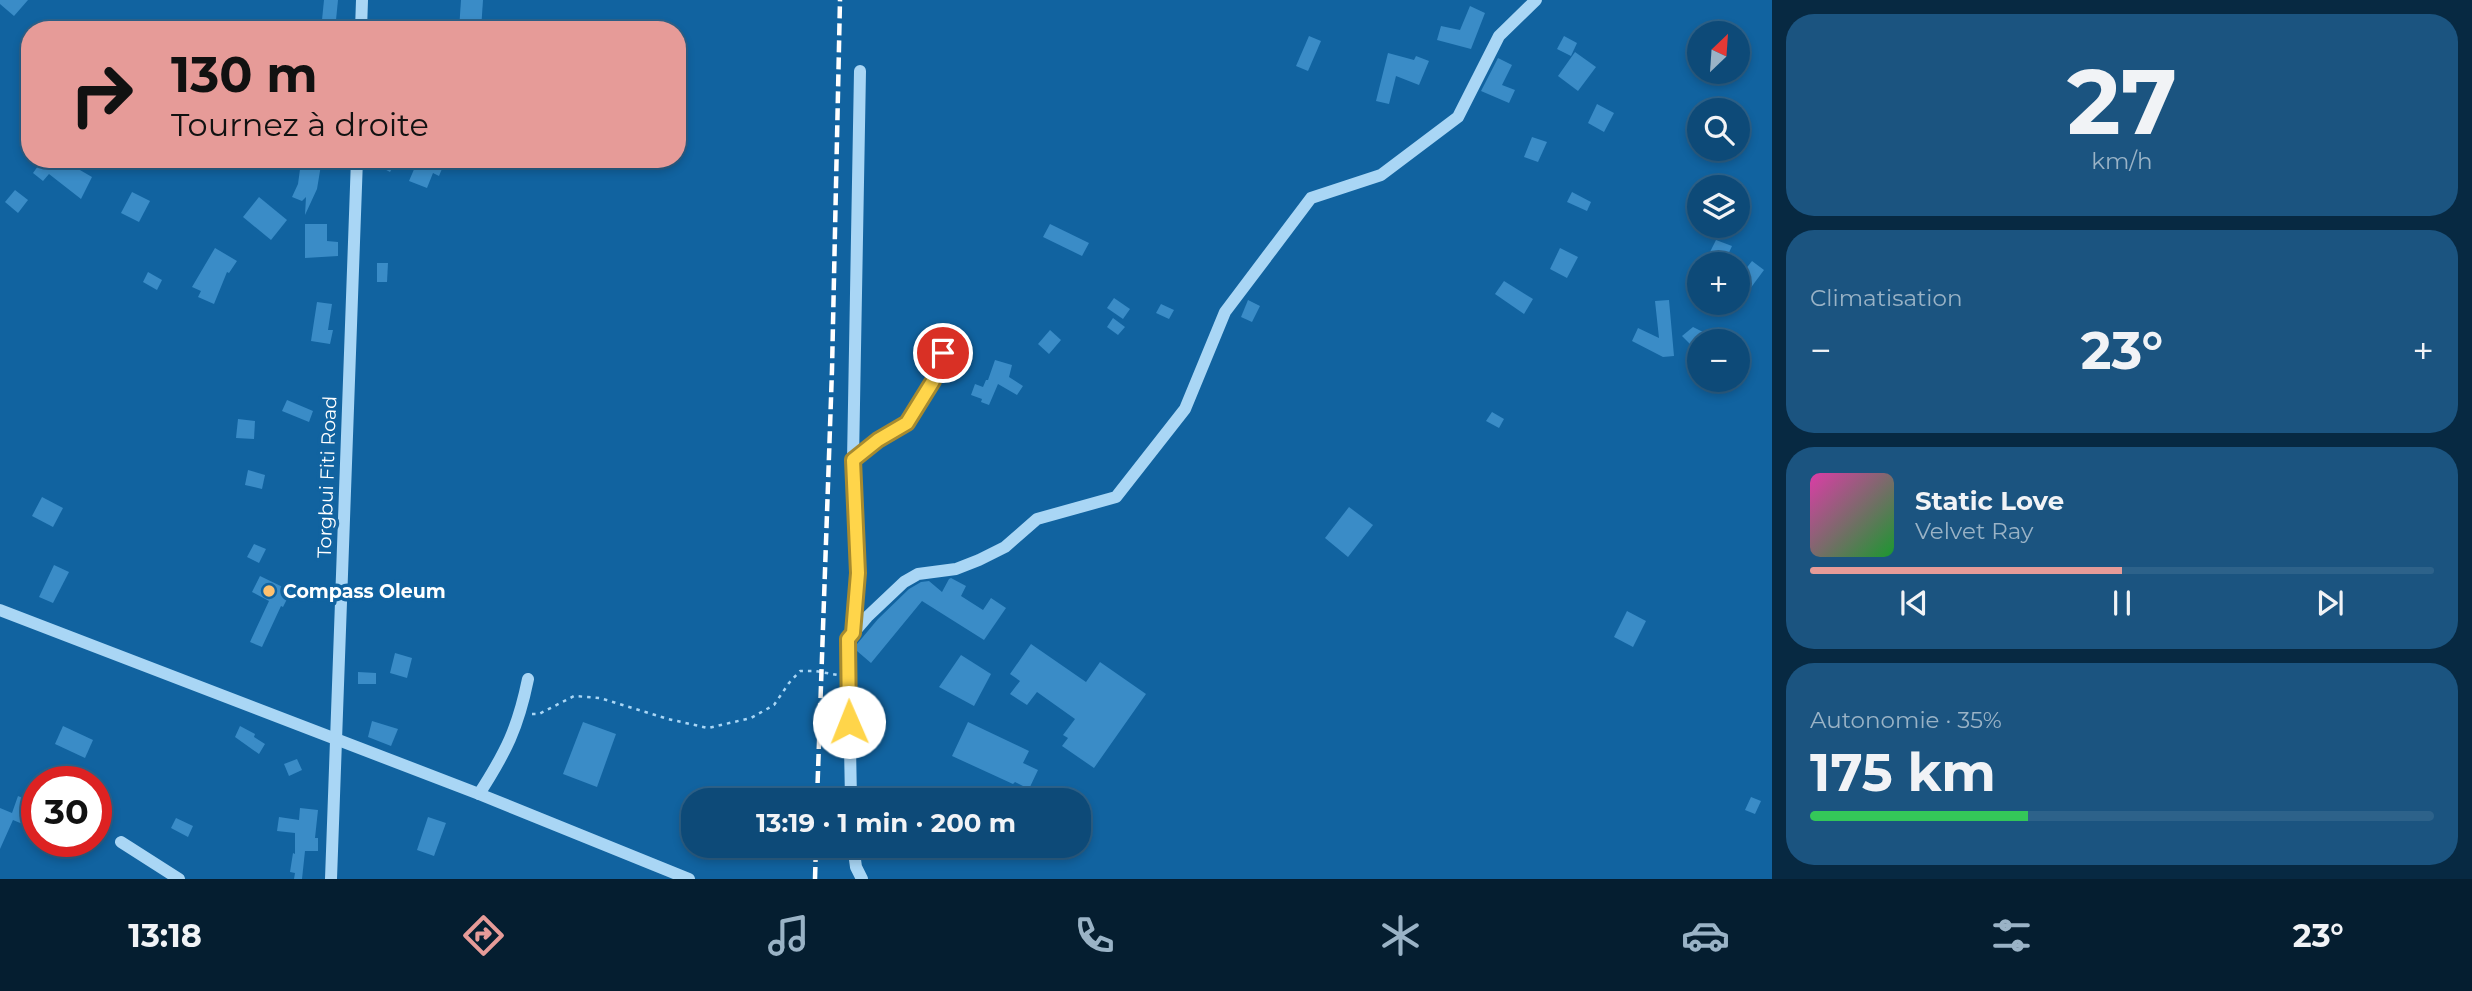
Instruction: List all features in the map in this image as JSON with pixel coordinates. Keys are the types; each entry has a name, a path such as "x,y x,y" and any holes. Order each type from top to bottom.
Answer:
{"street":[{"path":"362,0 362,21"},
{"path":"851,788 848,639 866,617 904,582 918,574 956,569 1005,547 1037,519 1116,497 1185,409 1225,312 1311,198 1381,175 1458,117 1499,36 1536,0"},
{"path":"853,633 858,573 853,460 860,71"},
{"name":"Torgbui Fiti Road","path":"331,879 357,168"},
{"path":"853,460 878,440 907,423 933,381 943,353"},
{"path":"0,610 479,794 689,879"},
{"path":"479,794 512,737 521,715 528,679"},
{"path":"121,842 179,879"},
{"path":"855,858 862,879"}],"path":[{"path":"521,715 539,714 573,696 600,698 708,728 751,718 774,705 800,671 815,670 848,677"}],"building":[{"path":"0,0 28,0 14,16 0,4"},
{"path":"324,0 338,0 336,21 322,21"},
{"path":"461,0 483,0 482,21 460,21"},
{"path":"1470,6 1485,13 1471,49 1437,40 1441,26 1460,30"},
{"path":"1309,36 1321,41 1308,71 1296,66"},
{"path":"1564,36 1577,43 1571,56 1557,49"},
{"path":"1575,52 1596,67 1578,91 1558,76"},
{"path":"1388,53 1414,60 1416,56 1429,61 1419,85 1396,76 1389,104 1376,101"},
{"path":"1498,58 1512,65 1502,85 1515,90 1509,103 1481,91"},
{"path":"1597,104 1614,113 1604,132 1588,123"},
{"path":"1532,137 1547,142 1538,162 1524,157"},
{"path":"37,168 76,168 92,177 81,199 49,174 43,181 33,173"},
{"path":"300,168 320,168 317,189 305,215 306,197 302,201 292,197 298,184"},
{"path":"415,168 442,168 439,176 433,173 427,188 409,181"},
{"path":"15,190 28,200 18,213 5,202"},
{"path":"132,192 150,201 139,222 121,213"},
{"path":"1572,192 1591,202 1587,211 1567,202"},
{"path":"259,197 287,220 271,240 243,217"},
{"path":"305,224 327,224 327,241 338,242 338,256 305,258"},
{"path":"1050,224 1089,243 1082,256 1043,237"},
{"path":"1716,240 1732,246 1729,252 1710,252"},
{"path":"215,248 237,261 229,273 227,272 214,304 198,297 201,291 192,287"},
{"path":"1560,248 1578,257 1567,278 1550,269"},
{"path":"1752,261 1764,270 1750,289"},
{"path":"377,263 388,263 387,282 377,282"},
{"path":"148,272 162,280 157,290 143,282"},
{"path":"1504,281 1533,299 1524,314 1495,294"},
{"path":"1114,298 1130,309 1123,319 1107,308"},
{"path":"1248,300 1260,306 1252,322 1241,317"},
{"path":"1669,300 1674,356 1663,357 1632,341 1638,328 1659,338 1655,301"},
{"path":"317,302 332,304 328,330 333,330 330,344 311,341"},
{"path":"1161,304 1174,310 1169,319 1156,313"},
{"path":"1113,318 1125,327 1118,335 1107,327"},
{"path":"1050,330 1061,340 1049,354 1038,344"},
{"path":"995,360 1012,365 1009,377 1023,386 1017,395 998,384 989,405 971,395 975,384 983,387 988,380"},
{"path":"287,400 313,411 309,422 282,411"},
{"path":"1492,412 1504,419 1499,428 1486,421"},
{"path":"238,419 255,421 254,439 236,438"},
{"path":"248,470 265,475 262,489 245,485"},
{"path":"42,497 63,508 53,527 32,516"},
{"path":"1349,507 1373,525 1348,557 1325,538"},
{"path":"254,544 266,549 259,563 247,557"},
{"path":"54,565 69,572 53,603 39,597"},
{"path":"260,576 291,591 262,647 250,642 269,601 252,592"},
{"path":"951,578 966,586 961,596 983,610 991,598 1006,608 984,640 922,601 871,663 857,651 857,644 909,589 929,581 942,592"},
{"path":"1627,611 1646,621 1633,647 1614,637"},
{"path":"1031,644 1086,682 1100,662 1146,694 1094,768 1062,746 1068,738 1063,735 1075,719 1037,692 1027,705 1010,694 1020,681 1010,674"},
{"path":"395,653 412,658 407,678 390,673"},
{"path":"961,655 991,674 974,706 939,687"},
{"path":"358,672 376,673 376,684 358,684"},
{"path":"372,721 398,729 391,746 368,737"},
{"path":"583,722 616,734 597,787 563,774"},
{"path":"968,722 1029,751 1023,763 1038,770 1029,788 1027,788 952,756"},
{"path":"63,726 93,740 85,758 55,744"},
{"path":"240,726 255,734 254,737 265,744 259,754 235,737"},
{"path":"297,759 302,770 289,776 284,764"},
{"path":"18,796 21,797 21,823 13,820 0,849 0,808 12,813"},
{"path":"1751,797 1761,801 1755,814 1745,810"},
{"path":"300,808 318,810 315,838 318,838 318,851 305,851 302,879 294,879 295,873 290,872 293,853 295,854 295,833 277,831 279,817 299,820"},
{"path":"428,817 446,823 434,856 417,850"},
{"path":"176,818 193,826 188,837 171,828"}],"railway":[{"path":"817,788 832,370 840,0"},
{"path":"815,879 816,858"}],"place":[{"name":"Compass Oleum","path":"269,591"}],"route":[{"path":"849,722 848,639 853,633 858,573 853,460 878,440 907,423 933,381 943,353"}]}
